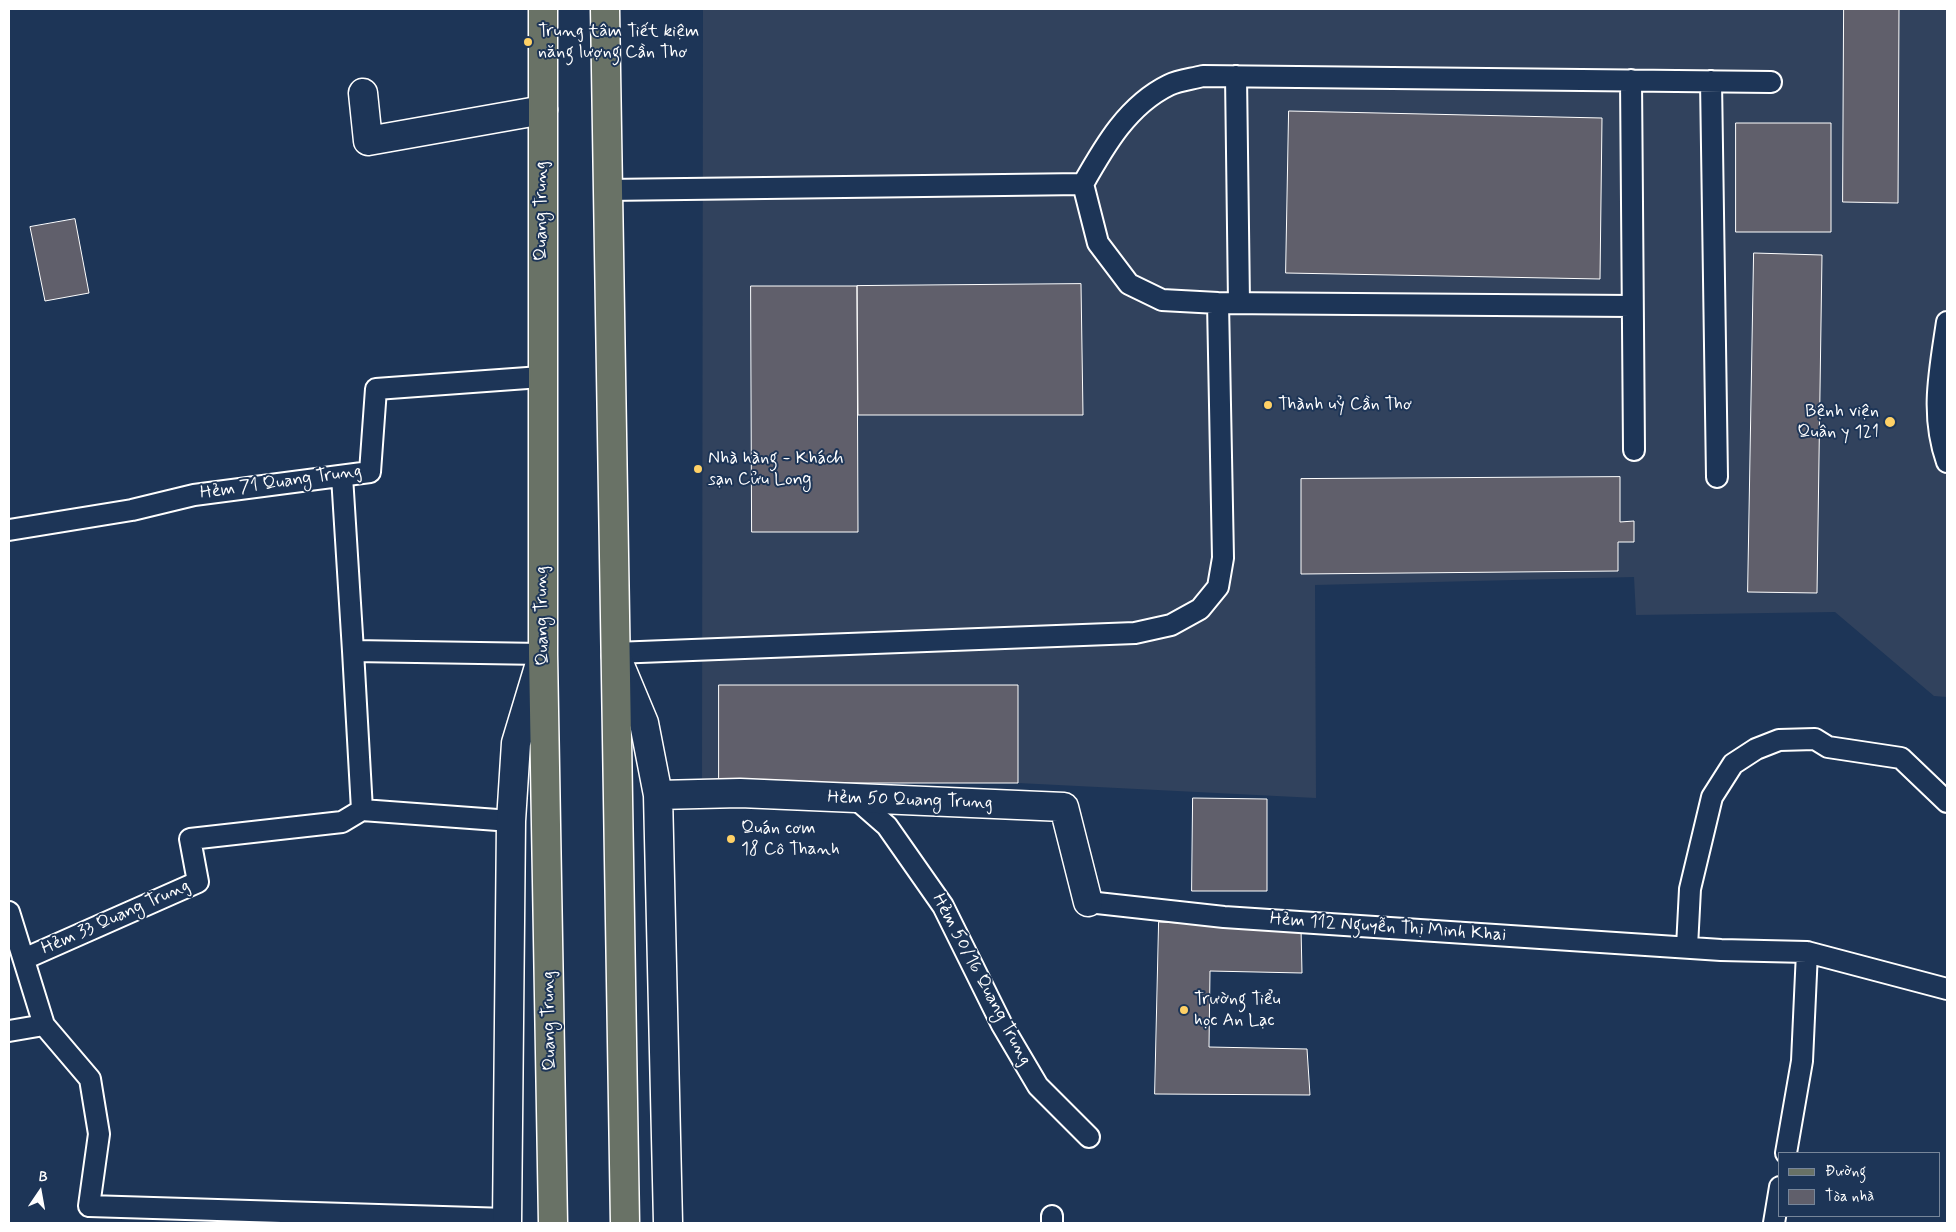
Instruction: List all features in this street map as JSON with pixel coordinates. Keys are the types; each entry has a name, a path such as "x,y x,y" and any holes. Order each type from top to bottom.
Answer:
{"main road":[{"name":"Quang Trung","path":"543,9 543,661 552,1223"},
{"path":"605,9 606,190 625,1223"}],"street":[{"path":"363,93 368,141 543,110"},
{"path":"507,1221 512,821 516,743 543,661"},
{"path":"614,661 644,723 658,795 668,1223"},
{"name":"Hẻm 50 Quang Trung","path":"658,795 740,793 1064,807 1088,902"}],"lane":[{"path":"1632,306 1218,303 1162,300 1129,284 1098,243 1083,184 1107,141 1143,100 1170,84 1203,76 1771,82"},
{"path":"1236,76 1239,303"},
{"path":"1630,80 1634,450"},
{"path":"1711,81 1718,476"},
{"path":"606,190 1083,184"},
{"path":"614,661 1135,633 1172,625 1200,609 1218,587 1223,558 1218,303"},
{"path":"1947,322 1938,390 1939,438 1947,462"},
{"name":"Hẻm 71 Quang Trung","path":"9,530 132,510 194,495 370,472 376,389 542,377"},
{"path":"342,476 362,810 512,821"},
{"path":"353,651 543,661"},
{"path":"1687,948 1690,889 1712,797 1734,764 1756,749 1779,740 1815,739 1828,747 1901,758 1947,802"},
{"name":"Hẻm 50/16 Quang Trung","path":"856,799 887,826 944,906 1002,1025 1038,1086 1090,1137"},
{"name":"Hẻm 33 Quang Trung","path":"24,959 198,882 190,839 342,822 362,810"},
{"name":"Hẻm 112 Nguyễn Thị Minh Khai","path":"1088,902 1224,917 1687,948 1806,952 1947,989"},
{"path":"9,912 44,1025 90,1079 99,1134 89,1206 507,1221"},
{"path":"1786,1152 1802,1061 1806,952"},
{"path":"9,1031 44,1025"},
{"path":"1774,1223 1778,1199"}],"shaded area":[{"name":"Thành uỷ Cần Thơ","path":"703,9 1947,9 1947,697 1934,696 1835,612 1636,615 1634,577 1315,585 1316,798 1018,783 702,782"}],"building":[{"path":"1844,9 1899,9 1898,203 1843,202"},
{"path":"1289,111 1602,118 1600,279 1286,273"},
{"path":"1736,123 1831,123 1831,232 1736,232"},
{"path":"75,219 89,293 45,301 30,227"},
{"path":"1754,253 1822,255 1817,593 1748,592"},
{"path":"1081,284 1083,415 858,415 857,286"},
{"path":"751,286 857,286 858,532 752,532"},
{"path":"1620,477 1620,522 1634,521 1634,542 1618,542 1618,571 1301,574 1301,479"},
{"path":"719,685 1018,685 1018,783 719,783"},
{"path":"1193,798 1267,799 1267,891 1192,891"},
{"name":"Trường Tiểu học An Lạc","path":"1159,922 1301,928 1302,973 1210,971 1209,1047 1307,1049 1310,1095 1155,1094"}],"place":[{"name":"Trung tâm Tiết kiệm năng lượng Cần Thơ","path":"528,42"},
{"name":"Thành uỷ Cần Thơ","path":"1268,405"},
{"name":"Bệnh viện Quân y 121","path":"1890,422"},
{"name":"Nhà hàng - Khách sạn Cửu Long","path":"698,469"},
{"name":"Quán cơm 18 Cô Thanh","path":"731,839"},
{"name":"Trường Tiểu học An Lạc","path":"1184,1010"}]}
